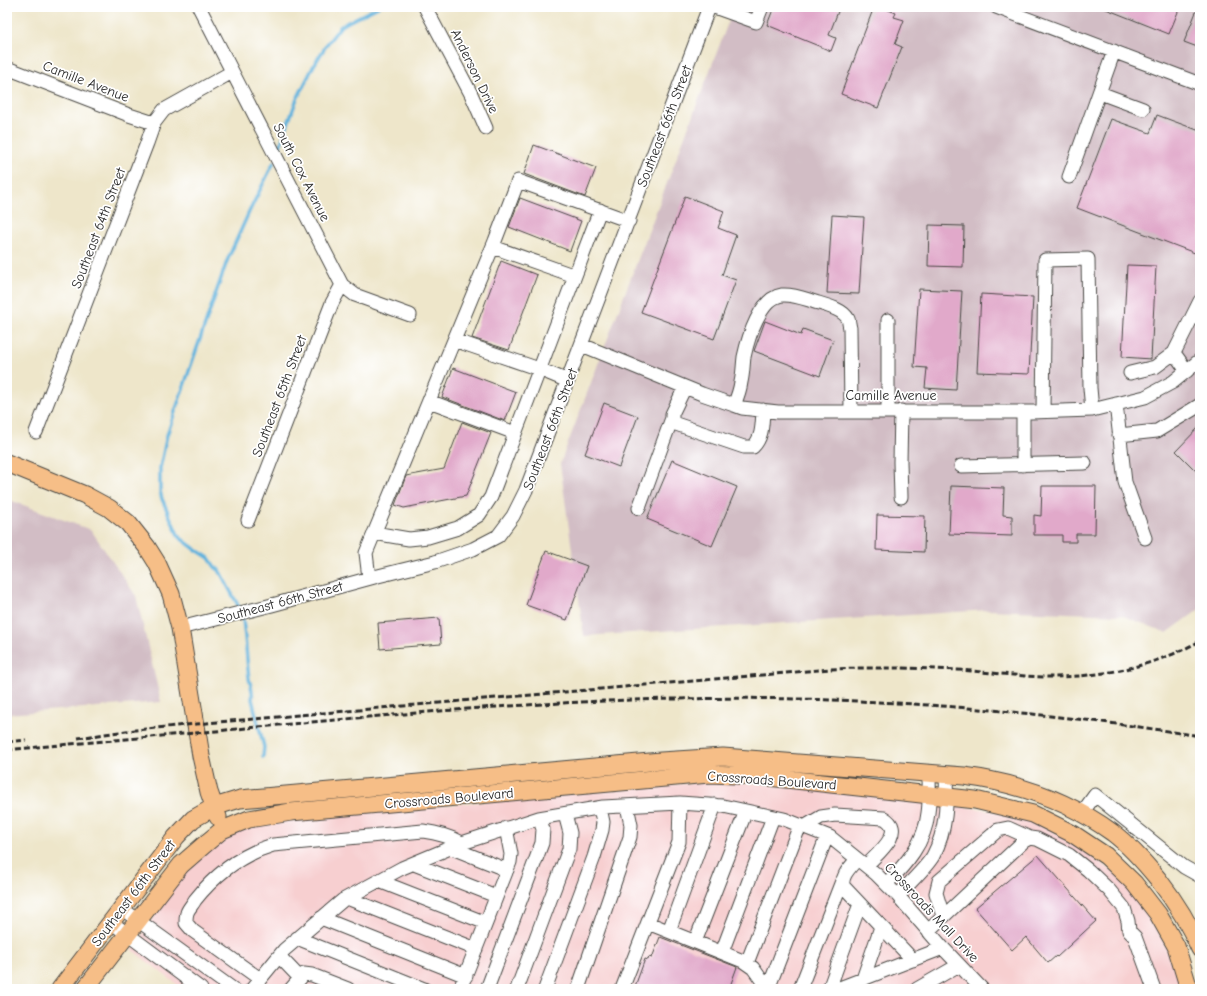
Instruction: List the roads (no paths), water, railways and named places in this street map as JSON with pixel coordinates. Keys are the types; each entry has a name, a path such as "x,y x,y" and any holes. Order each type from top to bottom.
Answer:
{"main road":[{"path":"7,463 85,495 109,508 128,523 147,547 157,563 171,594 180,628 201,756 209,792 222,830"},
{"name":"Crossroads Boulevard","path":"214,807 240,799 667,760 723,757 946,774 991,780 1024,788 1050,798 1082,813 1114,834 1152,872 1181,910 1200,949"},
{"name":"Crossroads Boulevard","path":"222,830 249,819 291,812 709,774 759,776 975,800 1033,814 1073,834 1106,856 1134,883 1158,914 1176,946 1189,989"},
{"name":"Southeast 66th Street","path":"60,989 176,837 193,819 214,807"},
{"name":"Southeast 66th Street","path":"86,989 181,865 222,830"}],"street":[{"name":"South Cox Avenue","path":"199,7 342,285 355,295 410,315"},
{"name":"Anderson Drive","path":"425,7 471,94 486,128"},
{"name":"Southeast 66th Street","path":"180,628 435,562 473,548 498,536 513,516 526,490 709,7"},
{"path":"714,7 756,22 762,7"},
{"path":"996,7 1200,84"},
{"path":"1069,177 1114,52"},
{"name":"Camille Avenue","path":"7,68 129,115 154,123"},
{"name":"Southeast 64th Street","path":"36,432 154,123 164,110 232,72"},
{"path":"1100,93 1142,109"},
{"path":"369,578 366,553 493,247 518,181 629,221"},
{"path":"374,533 410,539 428,536 458,528 479,515 491,497 600,210"},
{"path":"493,247 575,276"},
{"path":"1043,411 1045,260 1088,259 1090,388 1092,410"},
{"name":"Southeast 65th Street","path":"248,520 332,303 342,285"},
{"path":"734,405 741,384 747,344 758,317 763,307 771,300 782,295 797,296 829,307 848,318 850,328 851,411"},
{"path":"1130,373 1155,367 1174,353 1200,301"},
{"path":"888,320 902,497"},
{"path":"454,340 539,369 568,381"},
{"name":"Camille Avenue","path":"582,345 685,387 742,408 778,412 1022,412 1092,410 1145,397 1173,382 1200,360"},
{"path":"1174,353 1187,371"},
{"path":"639,508 672,418 672,414 685,387"},
{"path":"429,401 515,433"},
{"path":"1116,404 1125,482 1144,538"},
{"path":"1119,435 1157,431 1200,405"},
{"path":"672,418 674,423 744,447 753,447 761,436 763,410"},
{"path":"1022,412 1023,464"},
{"path":"961,466 1085,463"},
{"path":"886,884 906,864 917,848 925,828 929,813 928,773"},
{"path":"898,896 932,857 941,838 946,815 946,774"},
{"path":"1082,813 1095,795 1184,867 1200,876"},
{"path":"622,989 679,842 680,803"},
{"name":"Crossroads Mall Drive","path":"252,989 278,956 321,918 347,898 402,868 506,828 539,818 600,808 680,803 723,806 773,817 827,836 886,884 982,989"},
{"path":"668,931 715,805"},
{"path":"578,989 601,918 627,850 632,825 627,806"},
{"path":"545,989 594,857 603,822 600,808"},
{"path":"695,942 746,811"},
{"path":"517,989 569,850 570,833 565,814"},
{"path":"747,963 802,826 821,817 835,815 884,818 890,821 893,827 893,833 889,841 844,875 800,989"},
{"path":"722,952 773,817"},
{"path":"487,989 542,843 543,829 539,818"},
{"path":"460,989 507,870 511,854 506,828"},
{"path":"944,916 936,893 939,880 998,830 1008,828 1030,838 1037,839 1069,855 1110,890 1124,908 1129,930 1135,937 1154,989"},
{"path":"260,978 193,931 186,923 187,913 214,879 245,856 260,849 273,845 423,831 448,836 457,846 507,870"},
{"path":"768,989 827,836"},
{"path":"928,931 1024,841 1030,838"},
{"path":"414,864 496,896"},
{"path":"379,881 486,923"},
{"path":"842,881 843,886 913,960"},
{"path":"347,898 476,949"},
{"path":"829,989 860,904"},
{"path":"121,908 233,989"},
{"path":"321,918 466,976"},
{"path":"111,922 200,989"},
{"path":"648,923 747,963 753,968 768,989"},
{"path":"863,979 882,926"},
{"path":"297,938 424,989"},
{"path":"837,989 943,948"},
{"path":"278,956 306,976 348,989"},
{"path":"917,989 959,965"},
{"path":"291,989 306,976"}],"waterway":[{"path":"278,152 296,101 314,65 327,44 340,27 378,7"},
{"path":"240,609 219,570 209,558 179,537 162,499 160,491 160,468 167,435 227,261 274,162"},
{"path":"242,615 249,678 253,694 252,699 264,747 263,757"}],"railway":[{"path":"78,738 126,731 196,724 831,669 942,669 1039,677 1090,675 1147,663 1183,650 1200,641"},
{"path":"7,750 462,709 625,700 744,698 875,702 1005,711 1135,726 1200,736"},
{"path":"7,742 26,740"}]}
